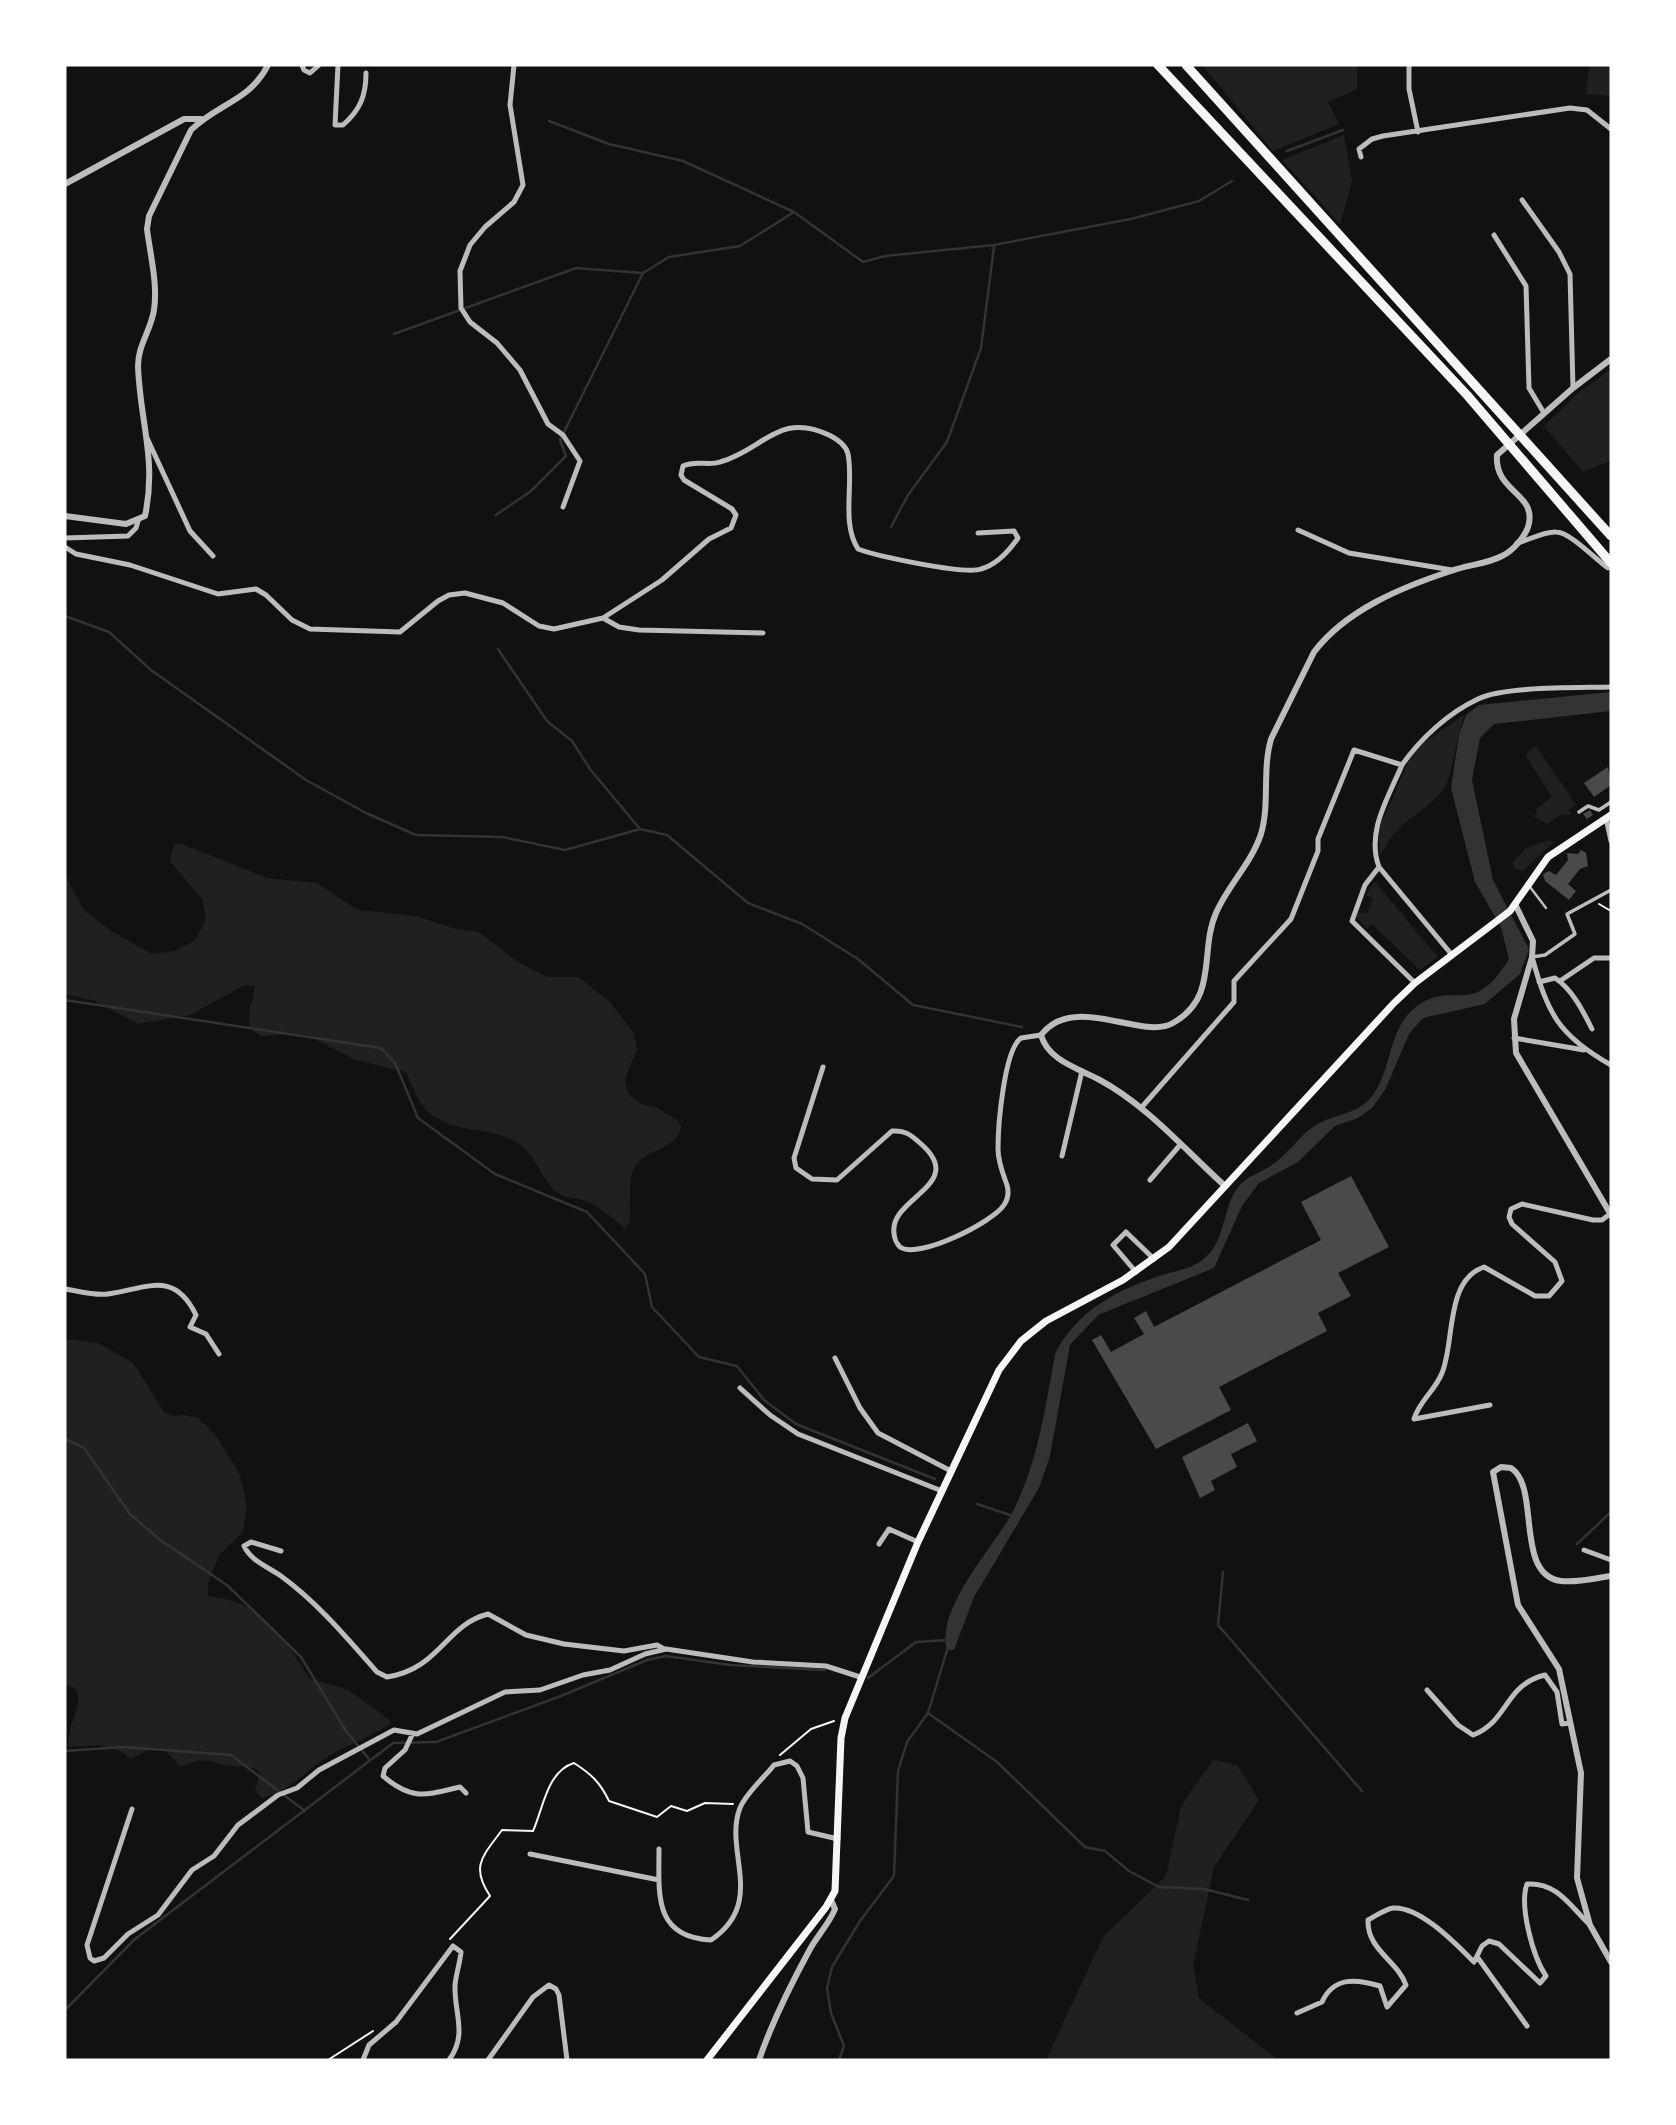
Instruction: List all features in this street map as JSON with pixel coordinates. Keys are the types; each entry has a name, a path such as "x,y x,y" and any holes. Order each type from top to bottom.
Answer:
{"highway":[{"path":"1158,65 1466,395 1611,564"},
{"path":"1186,65 1611,536"}],"main road":[{"path":"707,2060 831,1900 838,1878 841,1738 860,1677 918,1542 1009,1354 1046,1321 1136,1272 1154,1259 1415,983 1512,907 1548,857 1609,816"}],"street":[{"path":"65,516 126,524 145,516 152,486 140,406 138,362 154,310 147,229 149,216 183,141 201,119 244,96 268,65"},
{"path":"302,65 304,70 310,73 318,65"},
{"path":"338,65 335,125 343,125 358,109 363,99 366,73"},
{"path":"514,65 510,104 523,185 514,202 485,227 470,245 460,271 459,293 461,308 470,322 497,343 520,370 548,425 563,435 577,453 580,461 563,507"},
{"path":"1409,65 1409,89 1419,132"},
{"path":"1362,157 1359,149 1372,139 1570,108 1587,110 1611,129"},
{"path":"65,184 184,119 201,119"},
{"path":"1522,200 1559,252 1570,274 1573,388"},
{"path":"1494,235 1526,286 1530,388 1544,413"},
{"path":"823,1068 793,1158 796,1168 812,1180 837,1180 892,1131 903,1130 913,1136 933,1157 936,1168 933,1180 896,1218 894,1237 900,1247 912,1251 928,1250 994,1215 1003,1207 1009,1190 998,1152 1010,1051 1021,1038 1041,1035 1057,1023 1090,1017 1160,1026 1171,1024 1197,1000 1204,987 1215,915 1248,864 1261,834 1268,795 1267,753 1271,739 1314,652 1323,639 1387,596 1452,570 1503,556 1517,543 1525,533 1529,515 1523,500 1499,477 1497,455 1573,388 1611,359"},
{"path":"65,547 76,554 130,565 218,594 256,589 292,620 310,629 400,632 438,601 449,595 465,593 503,603 539,626 554,629 603,618 662,580 709,539 731,528 736,515 732,509 684,480 681,475 683,466 720,462 768,436 804,425 837,439 847,450 851,491 849,525 858,549 959,569 979,570 1003,555 1018,538 1014,531 978,533"},
{"path":"146,435 190,531 213,556"},
{"path":"65,538 128,536 136,528 138,521"},
{"path":"1298,530 1349,553 1452,570"},
{"path":"1517,543 1555,532 1568,535 1608,568 1611,564"},
{"path":"603,618 619,627 639,630 763,633"},
{"path":"1452,955 1379,867 1375,854 1375,829 1402,765 1418,742 1478,698 1530,691 1611,687"},
{"path":"1141,1108 1234,1002 1234,981 1292,919 1318,851 1318,839 1354,750 1402,765"},
{"path":"1579,812 1588,806 1599,810 1611,802"},
{"path":"1609,816 1611,842"},
{"path":"1379,867 1365,885 1352,921 1415,983"},
{"path":"1532,957 1545,955 1575,934 1567,914 1611,890"},
{"path":"1490,1405 1414,1419 1418,1407 1431,1394 1443,1373 1460,1291 1468,1275 1484,1267 1535,1296 1549,1296 1562,1281 1560,1267 1512,1224 1509,1217 1511,1209 1522,1204 1592,1220 1602,1220 1611,1214 1516,1053 1513,1038 1514,1019 1532,957 1533,941 1512,907"},
{"path":"1532,957 1551,1012 1563,1031 1587,1051 1611,1065"},
{"path":"1560,981 1594,958 1611,958"},
{"path":"1539,982 1555,978 1560,981 1581,1007 1592,1029"},
{"path":"1041,1035 1050,1053 1113,1088 1141,1108 1225,1186"},
{"path":"1513,1038 1565,1044 1587,1051"},
{"path":"1062,1156 1082,1072"},
{"path":"1150,1180 1181,1145"},
{"path":"1136,1272 1113,1245 1126,1232 1154,1259"},
{"path":"65,1289 106,1295 141,1286 171,1285 188,1298 196,1315 190,1327 206,1334 219,1353"},
{"path":"835,1358 860,1408 878,1433 951,1471"},
{"path":"740,1388 770,1416 798,1434 942,1491"},
{"path":"1590,1925 1577,1878 1581,1773 1559,1669 1517,1605 1493,1472 1501,1468 1511,1468 1523,1480 1529,1531 1541,1568 1547,1576 1562,1581 1611,1576"},
{"path":"879,1544 889,1529 918,1542"},
{"path":"281,1551 251,1542 244,1546 250,1556 281,1576 326,1614 377,1672 387,1677 416,1670 467,1623 488,1614 526,1635 564,1644 624,1651 657,1646 753,1662 826,1666 860,1677"},
{"path":"1584,1550 1611,1560"},
{"path":"132,1809 88,1945 90,1958 94,1961 104,1958 128,1934 158,1914 192,1870 214,1856 238,1825 278,1795 297,1788 319,1770 394,1730 413,1733 467,1712 505,1692 540,1690 583,1675 610,1670 645,1654 666,1649"},
{"path":"1427,1690 1458,1725 1473,1735 1487,1730 1526,1680 1545,1675 1557,1692 1562,1724 1570,1723"},
{"path":"413,1733 405,1750 387,1766 383,1776 413,1795 434,1796 460,1787 466,1793"},
{"path":"659,1849 659,1896 669,1925 696,1940 711,1940 720,1934 731,1916 743,1882 736,1834 741,1807 774,1765 790,1761 797,1766 803,1778 805,1823 808,1832 838,1839"},
{"path":"530,1854 659,1880"},
{"path":"1297,2013 1322,2002 1327,1991 1338,1984 1356,1979 1380,1986 1387,2007 1406,1985 1403,1976 1378,1950 1368,1930 1368,1920 1391,1908 1405,1909 1418,1915 1450,1937 1474,1962 1482,1946 1489,1941 1499,1944 1540,1983 1544,1981 1546,1976 1535,1961 1523,1895 1527,1884 1544,1884 1557,1890 1590,1925 1611,1962"},
{"path":"759,2060 781,2006 810,1948 832,1918 835,1909 831,1900"},
{"path":"363,2060 369,2045 396,2022 453,1946 461,1952 455,1989 461,2029 458,2044 449,2060"},
{"path":"1478,1958 1527,2026"},
{"path":"488,2060 533,1997 549,1985 559,1995 568,2060"}],"lane":[{"path":"1528,884 1546,908"}],"path":[{"path":"1595,897 1599,904 1611,911"}],"shaded area":[{"path":"1202,65 1357,65 1357,89 1328,102 1339,124 1273,151"},
{"path":"1589,65 1611,65 1610,96 1586,94"},
{"path":"1344,135 1352,182 1340,224 1282,160"},
{"path":"1611,369 1611,461 1583,472 1544,426 1577,394"},
{"path":"1611,692 1611,711 1494,724 1480,738 1472,780 1493,880 1529,949 1520,974 1485,1004 1423,1018 1409,1034 1385,1090 1372,1108 1358,1118 1335,1126 1298,1162 1259,1183 1242,1206 1214,1268 1098,1315 1070,1345 1050,1456 1039,1488 974,1597 954,1650 947,1650 946,1634 958,1598 1004,1527 1021,1494 1040,1435 1055,1354 1075,1325 1100,1304 1129,1287 1191,1266 1206,1257 1213,1250 1230,1203 1242,1183 1276,1162 1313,1127 1357,1108 1370,1099 1378,1088 1395,1038 1407,1015 1430,998 1473,994 1484,989 1496,978 1509,959 1501,927 1475,882 1451,788 1459,735 1466,715 1479,705"},
{"path":"1464,715 1447,784 1395,833 1380,856 1378,831 1410,758 1418,747"},
{"path":"1536,746 1576,805 1569,810 1571,815 1562,814 1547,824 1534,816 1538,813 1536,809 1552,797 1527,758 1527,752"},
{"path":"1549,840 1554,842 1523,871 1514,868 1513,862 1526,848"},
{"path":"174,844 182,844 267,878 317,883 358,910 416,916 453,928 479,932 518,962 547,977 578,977 610,1002 634,1033 637,1049 625,1079 628,1094 641,1104 656,1107 677,1120 681,1127 673,1141 643,1158 633,1171 630,1222 625,1228 591,1203 560,1194 548,1183 530,1154 516,1142 492,1133 455,1126 433,1115 420,1102 406,1072 356,1060 305,1034 261,1036 252,1030 250,1024 249,1013 254,986 245,985 190,1015 138,1024 95,1001 65,994 65,875 84,910 113,932 152,954 175,951 197,937 206,918 202,899 170,861"},
{"path":"1375,882 1438,957 1420,970 1372,924 1367,929 1356,917 1359,912 1367,914 1373,898 1365,895"},
{"path":"65,1339 98,1343 133,1363 164,1412 173,1416 199,1418 216,1436 240,1475 247,1506 243,1532 219,1555 208,1583 208,1596 244,1605 258,1614 280,1635 310,1679 347,1689 390,1720 390,1724 327,1757 280,1791 262,1798 255,1791 260,1772 253,1768 207,1761 196,1761 181,1767 165,1751 154,1747 131,1759 120,1751 100,1745 69,1747 68,1740 78,1696 76,1689 65,1684"},
{"path":"1213,1760 1237,1765 1259,1800 1214,1867 1193,1966 1199,1998 1278,2060 1046,2060 1103,1937 1166,1876 1181,1806"}],"building":[{"path":"1608,767 1611,785 1594,797 1584,783"},
{"path":"1590,810 1593,815 1587,819 1583,814"},
{"path":"1581,850 1586,853 1588,866 1580,869 1568,884 1576,891 1569,900 1545,881 1543,874 1549,871 1556,875 1568,860 1567,853 1578,854"},
{"path":"1351,1176 1389,1247 1338,1273 1351,1296 1318,1313 1327,1331 1219,1387 1231,1410 1156,1449 1092,1340 1101,1335 1111,1352 1144,1334 1134,1318 1146,1311 1154,1327 1321,1240 1301,1202"},
{"path":"1248,1423 1257,1441 1231,1454 1237,1467 1211,1481 1215,1490 1200,1498 1182,1457"}],"waterway":[{"path":"549,121 609,144 683,161 794,212"},
{"path":"1287,151 1343,130"},
{"path":"496,515 531,491 566,456 560,440 643,273 669,257 740,246 794,212 863,262 885,256 994,245 1131,219 1199,201 1232,181"},
{"path":"891,527 908,495 947,442 981,348 994,247"},
{"path":"394,334 576,268 642,273"},
{"path":"65,616 109,632 151,670 306,780 366,813 416,835 502,837 565,850 640,829 667,835 748,903 802,924 858,959 913,1005 1022,1027"},
{"path":"498,649 547,721 572,741 590,769 640,829"},
{"path":"65,1000 381,1048 395,1063 418,1118 495,1174 587,1212 645,1274 652,1307 699,1357 737,1366 764,1400 796,1424 935,1479"},
{"path":"65,1439 84,1448 130,1514 159,1539 228,1586 301,1657 346,1731 369,1759"},
{"path":"977,1504 1013,1516"},
{"path":"1577,1544 1611,1512"},
{"path":"1223,1572 1218,1625 1362,1791"},
{"path":"868,1678 916,1642 947,1640"},
{"path":"839,2060 844,2046 831,2013 827,1988 832,1967 860,1921 894,1876 898,1771 907,1742 928,1713 948,1647"},
{"path":"65,2010 135,1939 393,1743 436,1742 561,1696 647,1660 666,1656 730,1665 825,1670"},
{"path":"928,1713 997,1762 1085,1847 1105,1851 1129,1871 1159,1887 1204,1889 1248,1900"},
{"path":"65,1751 124,1747 231,1755 305,1811"}]}
